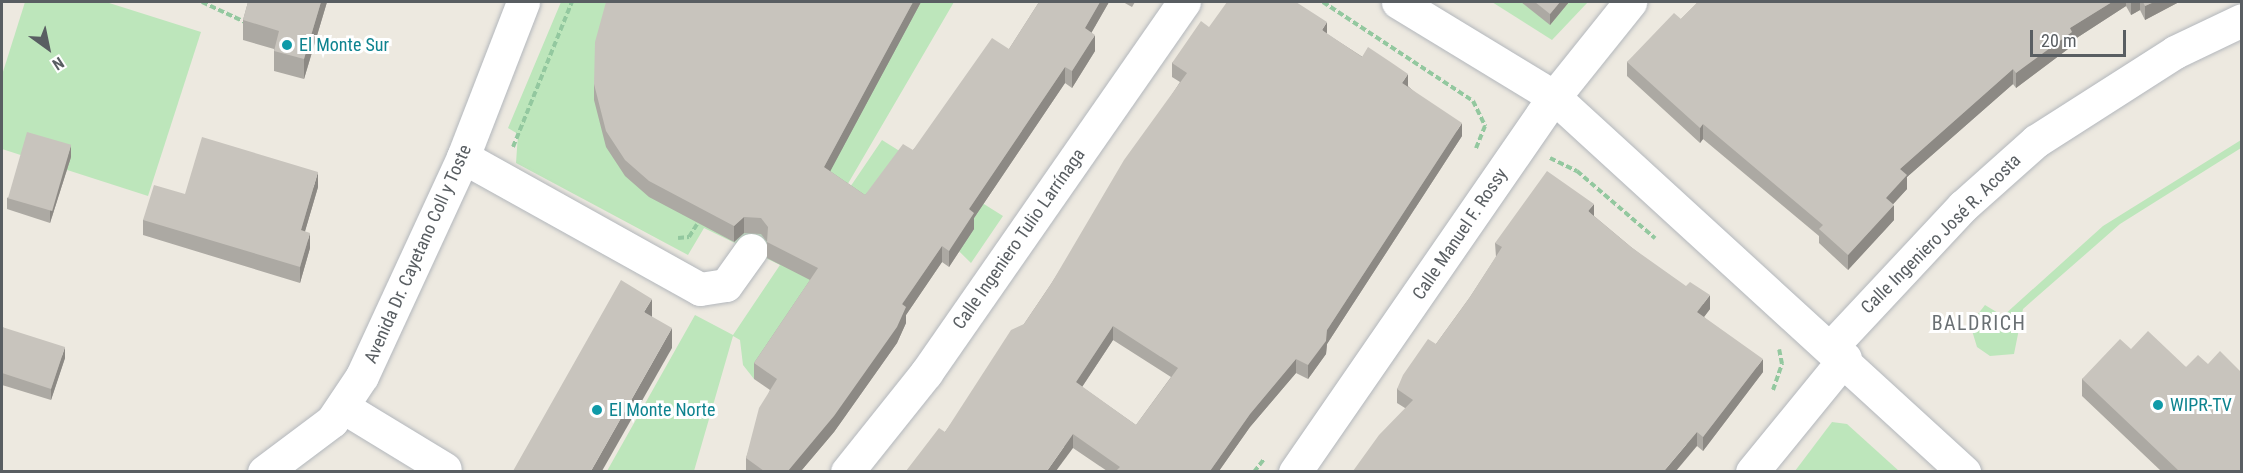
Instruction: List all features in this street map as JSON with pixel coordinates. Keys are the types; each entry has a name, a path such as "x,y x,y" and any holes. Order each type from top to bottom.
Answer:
{"street":[{"name":"Avenida Dr. Cayetano Coll y Toste","path":"264,471 343,407 363,376 463,157 523,2"},
{"name":"Calle Ingeniero Tulio Larrínaga","path":"847,471 926,373 1184,2"},
{"path":"1398,2 1554,97 1839,352 1964,471"},
{"name":"Calle Manuel F. Rossy","path":"1295,471 1554,97 1630,2"},
{"name":"Calle Ingeniero José R. Acosta","path":"1752,471 1839,352 1942,228 2036,141 2135,75 2241,20"},
{"path":"463,157 700,289 726,285 751,250"},
{"path":"343,407 445,469"}],"path":[{"path":"202,2 248,23"},
{"path":"516,154 514,137 572,2"},
{"path":"1323,2 1473,101 1485,126"},
{"path":"1542,159 1558,159 1572,167 1666,247"},
{"path":"672,238 689,237 697,224"},
{"path":"1772,340 1781,352 1780,375"}],"green space":[{"path":"25,2 106,2 201,32 148,196 2,149 2,75"},
{"path":"561,2 954,2 818,235 835,247 754,379 743,365 740,340 733,336 694,471 607,471 695,315 733,335 780,265 704,228 688,255 516,163 518,134 508,128"},
{"path":"1492,2 1588,2 1552,40"},
{"path":"882,140 1003,216 971,263 905,198 844,196"},
{"path":"2241,140 2241,148 2120,224 2023,309 2014,354 1990,356 1977,347 1970,324 1985,305 2003,316 2103,226"},
{"path":"1832,422 1847,424 1899,471 1795,471"}],"building":[{"name":"El Monte Sur","path":"248,2 321,2 304,59 274,51 279,31 243,20"},
{"path":"606,2 913,2 824,167 865,195 903,144 913,150 992,38 1009,49 1039,2 1100,2 1085,28 1095,35 1072,71 1065,67 969,209 974,213 949,251 942,246 902,304 906,307 897,327 834,416 788,471 764,471 746,458 759,408 777,379 754,363 818,268 767,242 768,227 761,218 744,217 734,226 649,181 625,160 606,131 594,84 595,42"},
{"path":"1227,2 1296,2 1327,22 1322,30 1362,57 1368,47 1408,74 1402,83 1462,123 1327,330 1326,341 1308,365 1296,359 1250,414 1210,471 1116,471 1120,467 1073,434 1047,471 906,471 939,428 945,432 1011,330 1024,324 1051,284 1124,160 1187,73 1172,63 1201,21 1209,27","holes":["1113,326 1178,368 1136,425 1076,382"]},
{"path":"1535,2 1560,2 1550,14"},
{"path":"1698,2 2112,2 2070,28 2072,32 2016,73 2013,69 1900,169 1907,175 1886,198 1894,205 1848,255 1819,229 1823,225 1703,124 1700,128 1627,62 1674,13 1681,19"},
{"path":"27,132 71,145 52,211 8,198"},
{"path":"202,137 318,172 301,230 310,233 300,267 143,220 154,185 185,194"},
{"path":"1547,171 1594,204 1588,211 1631,247 1686,286 1690,282 1710,295 1697,312 1763,359 1703,437 1697,432 1664,471 1353,471 1379,435 1413,400 1397,389 1403,375 1428,339 1436,344 1470,297 1502,247 1495,243"},
{"name":"El Monte Norte","path":"621,280 652,299 644,312 672,328 591,471 513,471"},
{"path":"2,327 65,347 51,389 2,373"},
{"name":"WIPR-TV","path":"2148,331 2186,367 2198,355 2208,364 2220,351 2241,372 2241,471 2179,471 2082,379 2120,339 2131,349"}],"place":[{"name":"El Monte Sur","path":"287,45"},
{"name":"WIPR-TV","path":"2158,405"},
{"name":"El Monte Norte","path":"597,410"}],"district":[{"name":"BALDRICH","path":"1979,323"}]}
